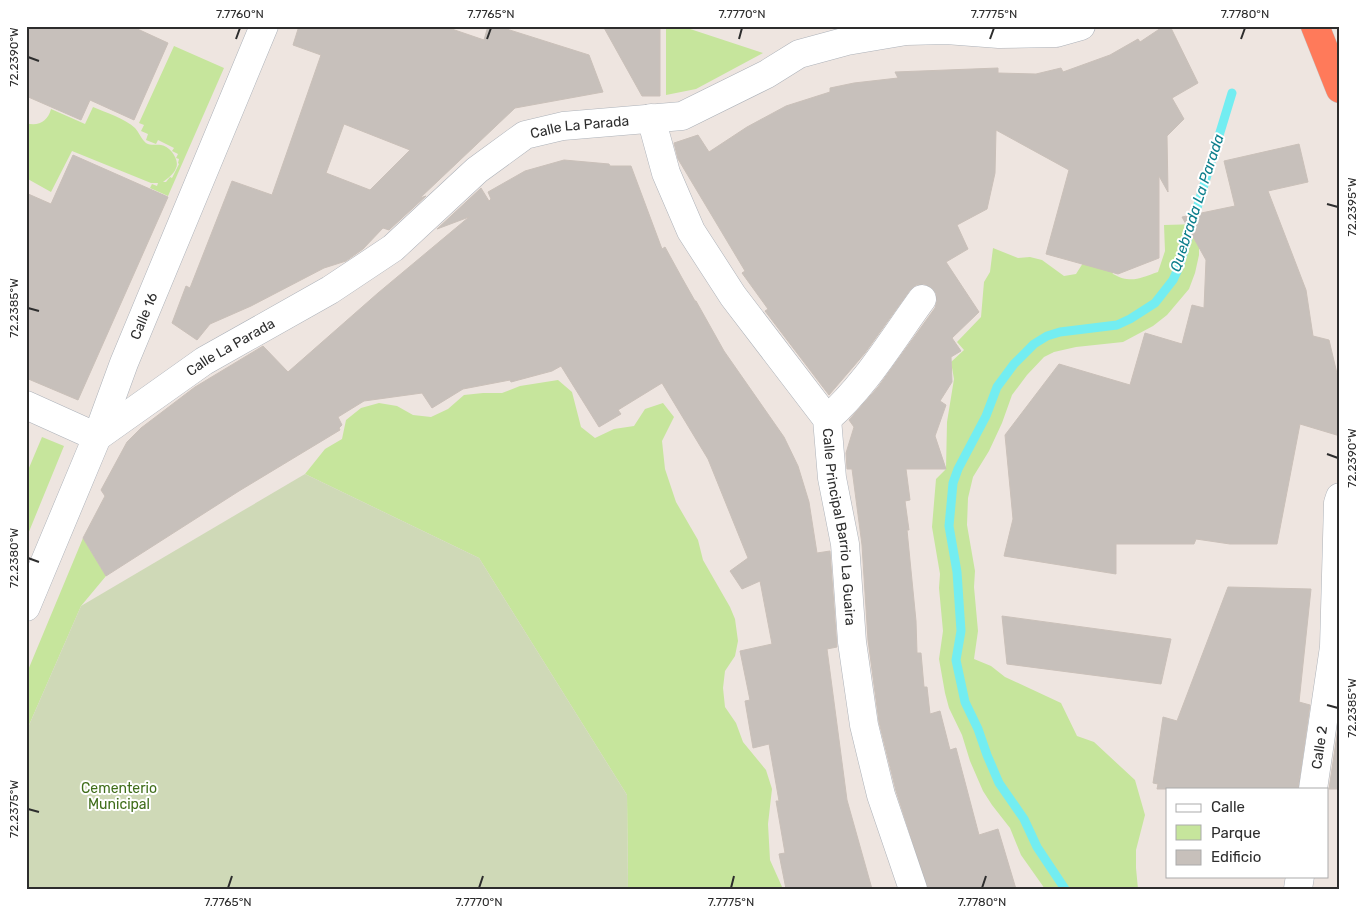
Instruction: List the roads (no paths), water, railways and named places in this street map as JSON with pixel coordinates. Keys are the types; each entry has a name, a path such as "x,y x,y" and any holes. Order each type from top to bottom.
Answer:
{"highway":[{"path":"1315,26 1340,89"}],"street":[{"name":"Calle 16","path":"26,607 97,436 124,363 264,26"},
{"name":"Calle La Parada","path":"97,436 204,362 330,290 394,248 477,170 525,136 563,126 682,116 767,74 799,54 847,41 906,31 946,30 999,34 1056,33 1081,26"},
{"name":"Calle Principal Barrio La Guaira","path":"651,118 666,173 691,231 734,296 827,419 832,478 845,544 852,642 864,725 882,795 913,889"},
{"path":"827,419 840,407 874,366 922,299"},
{"path":"26,405 97,436"},
{"name":"Calle 2","path":"1313,788 1334,647 1338,503 1340,497"}],"waterway":[{"name":"Quebrada La Parada","path":"1065,889 1037,847 1024,819 999,783 978,729 965,702 956,660 961,631 957,572 949,526 953,483 958,469 986,416 997,387 1014,364 1034,344 1047,336 1060,332 1117,325 1155,303 1173,280 1179,267 1232,93"}],"park label":[{"name":"Cementerio Municipal","path":"119,796"}]}
